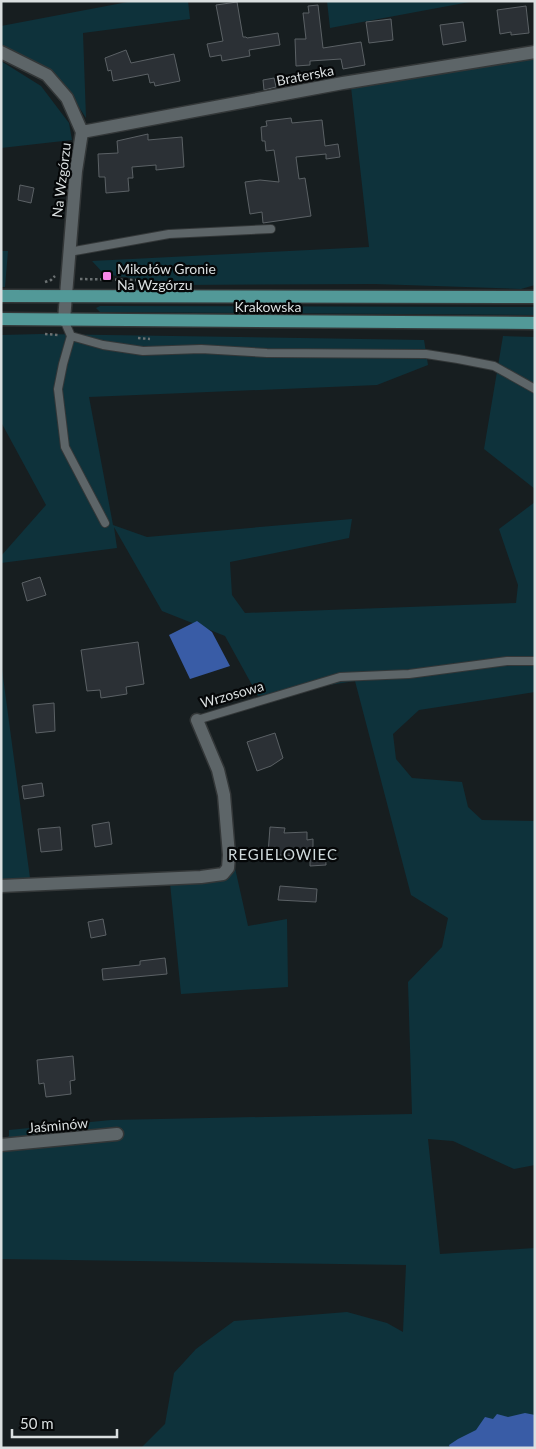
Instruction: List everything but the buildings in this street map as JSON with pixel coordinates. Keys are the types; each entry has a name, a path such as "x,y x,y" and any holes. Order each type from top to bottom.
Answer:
{"main road":[{"name":"Krakowska","path":"1,296 535,296"},
{"name":"Krakowska","path":"1,319 535,323"}],"street":[{"name":"Na Wzgórzu","path":"1,52 47,75 67,98 82,132 76,171 64,320"},
{"name":"Braterska","path":"82,132 343,84 535,52"},
{"name":"Wrzosowa","path":"1,886 201,877 223,874 228,868 229,855 224,795 218,770 197,720"},
{"name":"Jaśminów","path":"1,1145 118,1134"}],"lane":[{"path":"69,252 169,234 271,229"},
{"path":"64,320 71,336 58,389 65,447 104,523"},
{"path":"71,336 103,345 143,351 201,349 267,353 426,354 494,366 535,389"},
{"name":"Wrzosowa","path":"197,720 340,677 410,674 507,661 535,661"}],"path":[{"path":"66,278 139,280"},
{"path":"130,338 158,339"}],"shaded area":[{"path":"133,1 188,1 190,19 83,33 86,118 63,82 1,46 1,26"},
{"path":"327,1 475,1 330,28"},
{"path":"535,59 535,285 521,289 375,284 178,285 104,274 92,261 369,247 351,87"},
{"path":"1,61 41,86 69,123 72,140 1,148"},
{"path":"1,251 8,251 5,287 1,287"},
{"path":"100,306 535,307 535,315 100,312 96,308"},
{"path":"1,335 424,340 428,365 377,385 89,397 113,525 147,537 352,519 349,538 230,562 232,595 245,613 516,603 518,585 499,529 535,502 535,692 419,710 393,734 396,759 412,778 462,782 468,807 482,820 535,821 535,1165 514,1169 453,1141 428,1139 440,1254 535,1248 535,1448 141,1448 165,1424 174,1373 196,1349 234,1321 347,1312 387,1323 403,1332 406,1265 1,1259 1,1142 9,1136 9,1130 111,1120 412,1114 408,982 442,947 448,918 411,895 355,681 258,696 225,636 162,611 114,527 117,548 1,563 1,556 46,505 1,422"},
{"path":"503,336 535,337 535,489 484,449"},
{"path":"1,662 30,878 1,881"},
{"path":"235,868 248,926 287,919 288,987 181,994 170,883"}],"water":[{"path":"197,621 212,632 230,666 190,679 169,635"},
{"path":"525,1413 535,1415 535,1448 450,1448 449,1445 476,1430 485,1417 493,1419 497,1414 508,1417"}],"place":[{"name":"Mikołów Gronie Na Wzgórzu","path":"107,276"}],"district":[{"name":"REGIELOWIEC","path":"283,854"}]}
